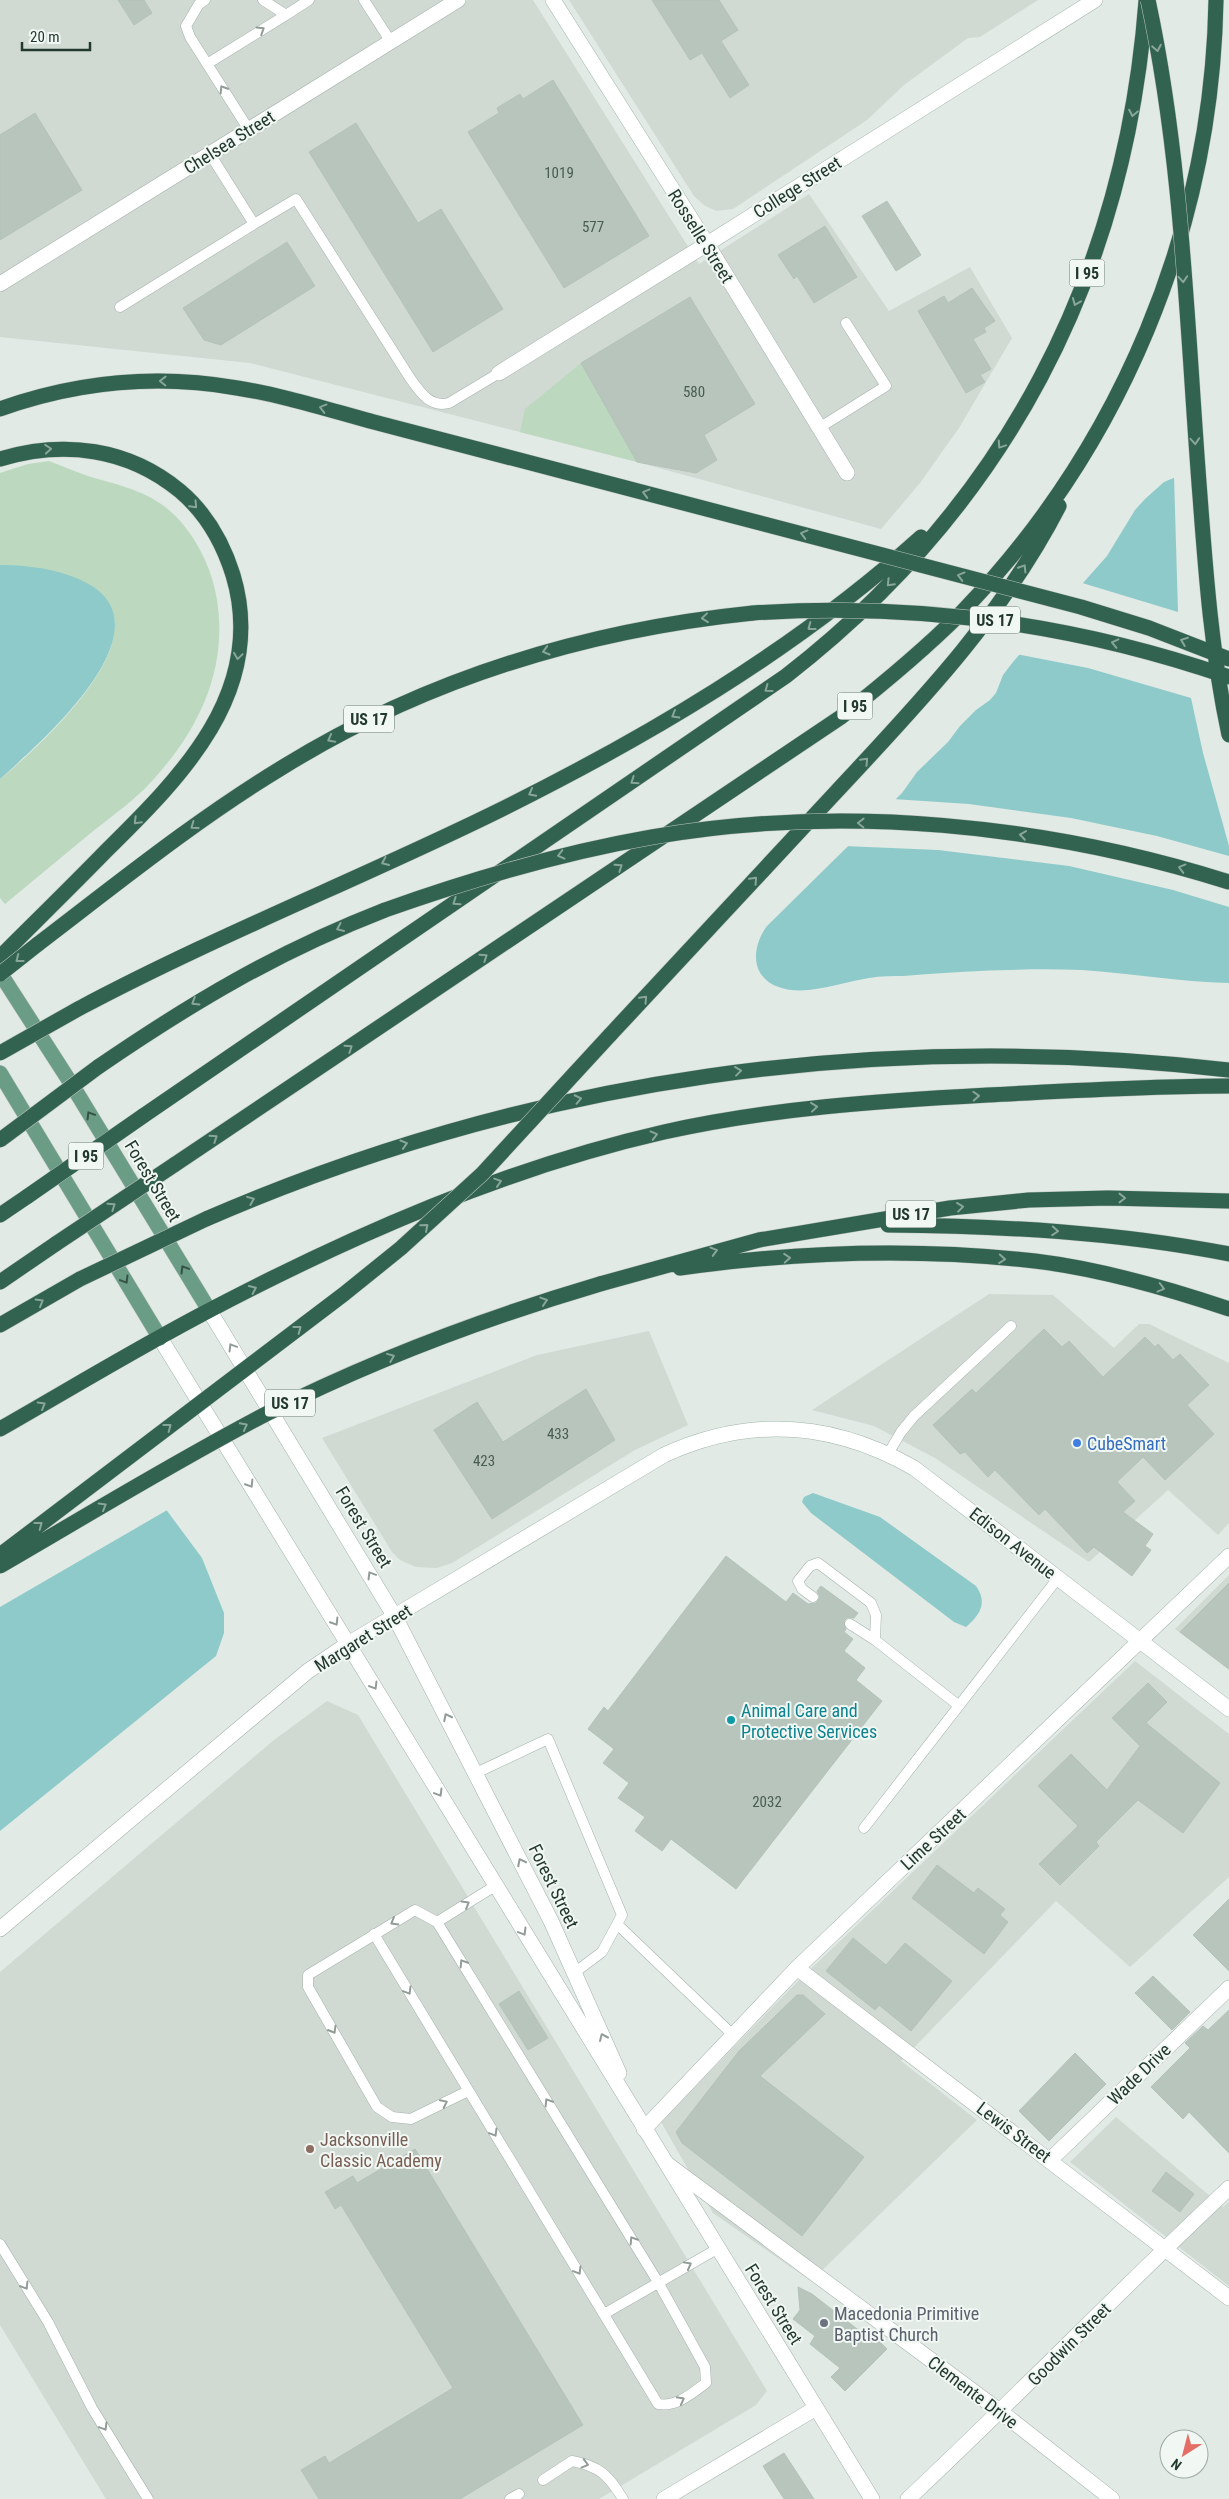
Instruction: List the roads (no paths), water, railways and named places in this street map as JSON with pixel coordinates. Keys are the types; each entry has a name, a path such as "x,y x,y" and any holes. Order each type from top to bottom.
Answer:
{"highway":[{"name":"I 95","path":"0,1215 786,676 839,633 876,598 927,543 968,493 1026,404 1064,331 1107,218 1118,178 1136,99 1147,0"},
{"path":"1147,0 1171,135 1209,618 1219,687 1229,736"},
{"name":"I 95","path":"0,1282 794,749 868,695 933,640 984,587 1059,492 1101,425 1120,390 1152,319 1182,233 1202,154 1211,86 1216,0"},
{"path":"0,409 60,392 100,384 157,380 237,388 1081,607 1149,628 1229,659"},
{"path":"0,1554 344,1294 401,1248 482,1174 916,706 962,652 998,606 1035,548 1101,425"},
{"path":"0,459 52,449 87,450 132,461 158,475 193,503 218,538 235,582 240,612 240,642 235,672 224,704 205,741 170,786 0,957"},
{"path":"0,1053 78,1008 190,950 492,814 674,716 764,661 819,621 910,548 968,493"},
{"name":"US 17","path":"0,973 185,832 248,789 317,746 387,710 458,681 574,643 694,619 754,613 860,609 972,617 1052,629 1131,646 1229,677"},
{"path":"0,1140 98,1067 162,1023 222,986 282,954 358,920 438,891 525,865 613,844 696,831 775,824 859,823 941,826 1073,843 1138,857 1229,882"},
{"path":"0,1325 80,1279 206,1219 348,1163 479,1122 585,1097 720,1073 816,1062 967,1055 1108,1059 1229,1070"},
{"path":"0,1429 210,1310 346,1244 441,1203 513,1177 660,1133 741,1117 838,1105 1156,1086 1229,1086"},
{"name":"US 17","path":"0,1566 231,1433 304,1396 376,1363 449,1334 600,1284 720,1249 832,1227 950,1208 1029,1200 1125,1198 1229,1201"},
{"path":"832,1227 954,1226 1074,1232 1154,1241 1229,1254"},
{"path":"600,1284 680,1268 764,1260 859,1255 984,1257 1035,1261 1094,1272 1158,1287 1229,1310"}],"main road":[{"name":"Forest Street","path":"0,973 77,1093 210,1310"},
{"name":"Forest Street","path":"0,1074 160,1338"}],"street":[{"name":"Chelsea Street","path":"0,284 458,0"},
{"name":"Rosselle Street","path":"553,0 707,244 847,473"},
{"name":"College Street","path":"499,373 1095,0"},
{"name":"Forest Street","path":"210,1310 395,1617 551,1921 644,2129"},
{"name":"Forest Street","path":"160,1338 663,2162 872,2499"},
{"name":"Margaret Street","path":"0,1928 308,1671 348,1644 664,1455 689,1444 720,1434 773,1428"},
{"name":"Edison Avenue","path":"773,1428 832,1435 866,1444 888,1454 930,1480 1229,1708"},
{"name":"Lime Street","path":"644,2129 797,1968 1229,1556"},
{"name":"Lewis Street","path":"797,1968 1229,2298"},
{"name":"Wade Drive","path":"1050,2160 1229,1988"},
{"name":"Clemente Drive","path":"663,2162 1001,2412 1112,2499"},
{"name":"Goodwin Street","path":"908,2499 1001,2412 1164,2249 1229,2188"},
{"path":"664,2499 816,2408"}],"lane":[{"path":"188,0 202,2 186,26 190,37 249,130"},
{"path":"263,0 286,15"},
{"path":"207,64 308,0"},
{"path":"364,0 391,42"},
{"path":"210,154 254,224"},
{"path":"120,307 296,199 410,378 431,402 448,403 499,373"},
{"path":"819,428 886,386 846,322"},
{"path":"888,1454 901,1432 914,1416 1011,1326"},
{"path":"813,1597 802,1589 798,1581 810,1566 818,1563 871,1603 876,1615 876,1640"},
{"path":"864,1828 1058,1578"},
{"path":"850,1624 876,1640 958,1705"},
{"path":"476,1773 548,1740 622,1915 602,1952 574,1973"},
{"path":"437,1922 495,1886"},
{"path":"374,1934 658,2404 670,2406 706,2383 706,2367 658,2282 437,1922 415,1910 374,1934 308,1975 308,1987 377,2107 392,2117 411,2119 468,2091"},
{"path":"617,1924 733,2035"},
{"path":"0,2244 48,2322 92,2408 148,2499"},
{"path":"604,2314 718,2249"},
{"path":"543,2480 572,2461 590,2464 609,2478 623,2499"}],"water":[{"path":"1176,477 1229,507 1229,983 1060,969 992,970 882,976 810,990 787,989 776,986 768,981 762,975 756,959 758,942 767,926 902,793 917,772 948,742 960,726 976,710 990,700 996,693 1003,675 1013,662 1107,556 1135,510 1164,482"},
{"path":"0,565 23,566 59,572 92,586 111,607 114,632 106,659 88,688 41,742 0,779"},
{"path":"813,1493 880,1517 976,1586 980,1592 982,1603 975,1618 966,1627 954,1622 811,1513 802,1502 804,1497"},
{"path":"165,1508 202,1558 224,1613 224,1633 216,1656 0,1831 0,1560"}],"place":[{"name":"CubeSmart","path":"1077,1443"},
{"name":"Animal Care and Protective Services","path":"731,1720"},
{"name":"Jacksonville Classic Academy","path":"310,2149"},
{"name":"Macedonia Primitive Baptist Church","path":"824,2323"}]}
